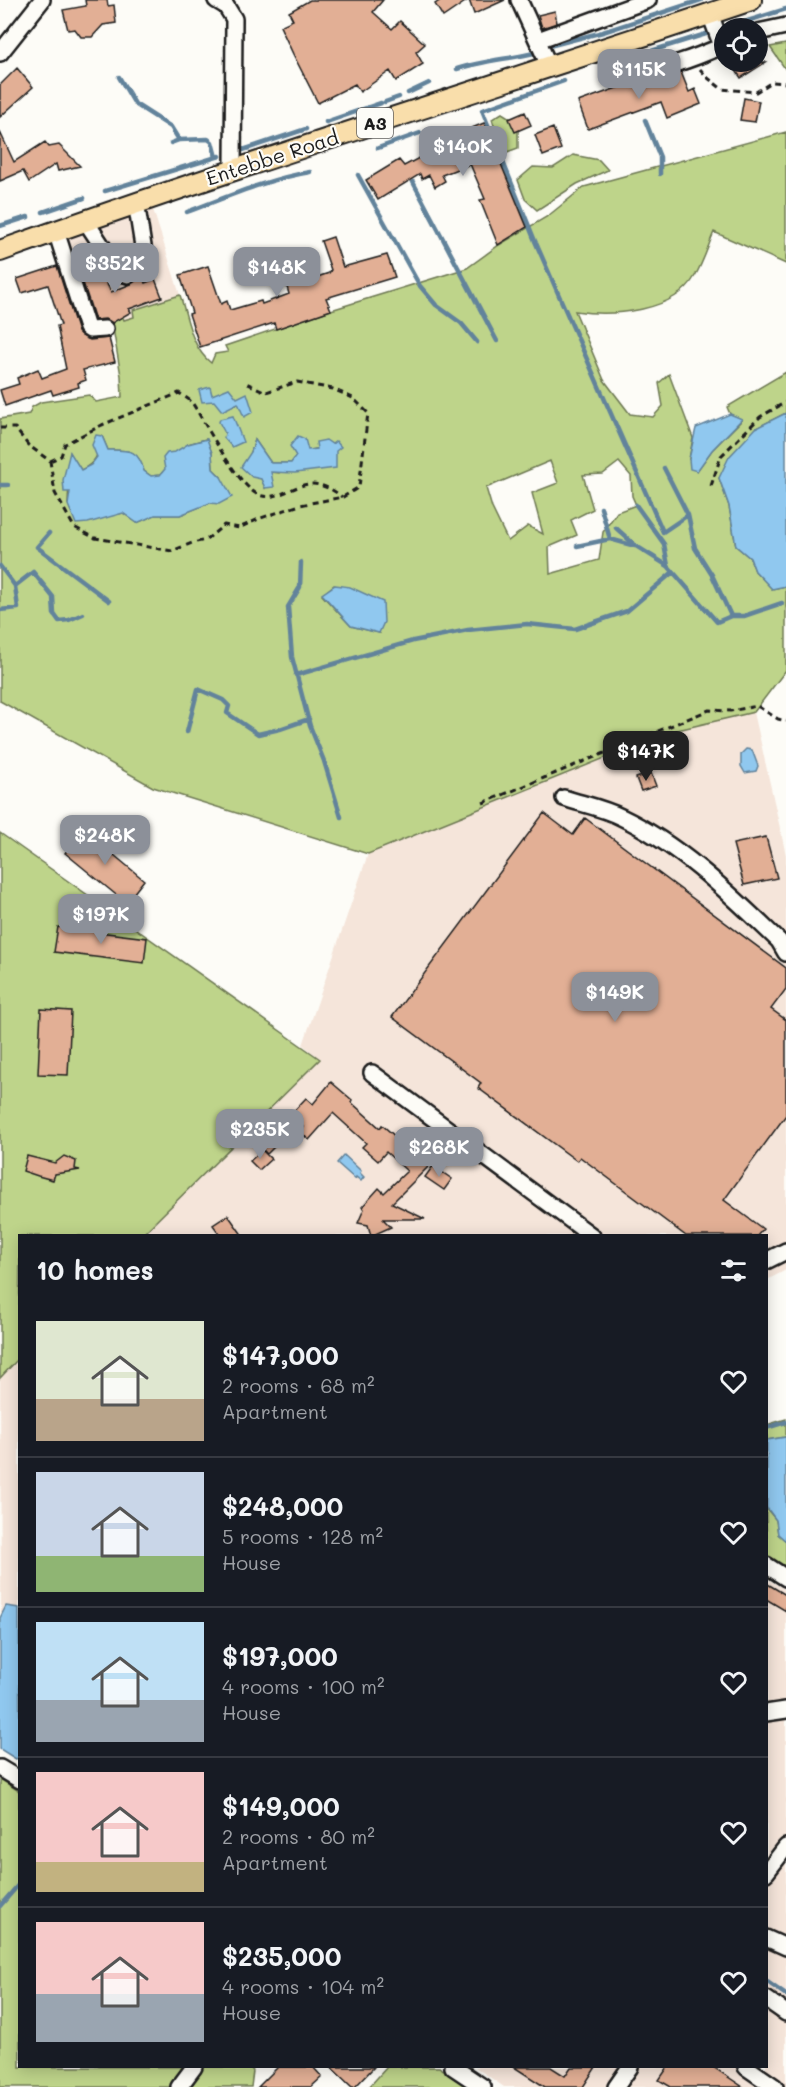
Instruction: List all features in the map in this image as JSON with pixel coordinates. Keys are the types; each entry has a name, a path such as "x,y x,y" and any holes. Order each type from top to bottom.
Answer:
{"main road":[{"name":"Entebbe Road","path":"0,251 232,169 550,68 751,0"}],"street":[{"path":"0,53 42,0"},
{"path":"216,0 226,6 234,19 232,169"},
{"path":"519,0 550,68"},
{"path":"538,40 648,0"},
{"path":"710,14 714,24"},
{"path":"768,30 786,26"},
{"path":"615,46 630,63 642,70 658,68 714,49"},
{"path":"85,220 119,272 123,275 134,273 146,265 136,202"},
{"path":"56,231 87,328 90,330 105,328"},
{"path":"564,798 619,816 659,838 708,874 779,941 786,953"},
{"path":"372,1073 588,1234"},
{"path":"768,1260 786,1251"},
{"path":"768,1566 786,1578"},
{"path":"768,1713 786,1710"},
{"path":"0,1768 18,1779"},
{"path":"768,1870 786,1847"},
{"path":"768,1939 786,1947"},
{"path":"768,2000 786,2013"},
{"path":"179,2087 193,2068"},
{"path":"454,2068 483,2087"},
{"path":"616,2087 629,2068"},
{"path":"748,2068 776,2087"}],"path":[{"path":"692,58 708,78 722,89 756,92 772,82 786,83"},
{"path":"0,428 15,428 28,445 50,461 55,493 74,527 95,538 172,551 206,540 224,525 239,528 300,505 343,496 359,487 368,413 353,398 333,389 297,382 266,392 246,383"},
{"path":"50,461 61,456 65,444 102,425 179,393 191,401 242,482 259,495 274,496 311,484 331,489 343,496"},
{"path":"711,486 721,456 760,417 786,402"},
{"path":"483,803 709,710 730,711 756,706 786,721"}],"shaded area":[{"path":"151,203 180,295 133,310 134,317 124,321 121,314 90,322 63,239"},
{"path":"754,712 786,855 786,1270 768,1279 768,1234 143,1234 320,1059 303,1045 368,854 669,732"},
{"path":"18,1358 18,1608 6,1606 1,1616 0,1377"},
{"path":"768,1580 786,1590 786,2087 504,2087 476,2068 768,2068"}],"green space":[{"path":"786,44 786,70 770,47"},
{"path":"502,113 518,123 518,148 507,152 498,138 492,119"},
{"path":"786,132 786,264 714,232 695,276 686,288 673,298 624,312 575,311 604,380 630,414 653,417 663,406 659,383 669,374 693,438 689,459 697,471 712,450 742,420 730,414 727,407 786,372 786,413 756,428 719,478 729,506 736,546 750,558 755,571 772,589 786,586 786,670 754,712 669,732 368,854 153,787 0,701 0,419 29,414 32,407 41,402 89,395 96,402 122,397 121,376 111,316 121,313 124,320 134,317 133,310 180,295 195,341 211,363 215,354 228,352 225,346 467,268 499,245 548,216 584,187","holes":["102,436 108,450 132,452 139,458 144,471 151,476 160,475 188,444 206,439 212,453 213,469 221,477 210,503 180,515 155,515 137,523 123,513 106,517 68,504 70,453 81,470 91,464 98,452","255,440 271,463 291,463 304,452 332,444 279,473 271,472 265,488 251,452","550,461 558,483 532,493 543,534 528,526 508,541 492,508 486,488","619,462 631,476 632,496 636,505 617,512 603,532 599,560 550,574 549,547 577,535 571,520 593,509 583,475 603,474","334,585 379,633 351,626 322,595"]},
{"path":"573,155 599,160 608,170 577,184 537,210 525,199 518,180 533,167 553,168"},
{"path":"0,833 320,1059 143,1234 18,1234 18,1359 0,1378"},
{"path":"786,1419 786,1437 768,1440 768,1424"},
{"path":"768,1510 776,1520 778,1534 786,1541 786,1569 768,1558"},
{"path":"0,1779 18,1790 18,2068 189,2068 175,2087 0,2087"},
{"path":"197,2068 250,2068 253,2071 251,2087 185,2087"},
{"path":"386,2068 440,2068 469,2087 369,2087"}],"water":[{"path":"210,387 212,395 229,388 237,398 247,393 253,412 244,417 238,403 222,411 214,401 202,402 199,390"},
{"path":"786,413 786,586 772,589 755,571 750,558 736,546 729,506 719,478 729,457 756,428"},
{"path":"730,414 742,419 712,450 697,471 690,469 689,459 696,428"},
{"path":"233,416 243,442 232,447 224,438 225,433 219,422 220,419"},
{"path":"96,435 102,436 108,450 132,452 139,458 144,471 151,476 160,475 165,469 163,458 167,453 207,439 212,453 213,469 221,477 232,497 219,504 210,503 180,515 155,515 137,523 123,513 76,524 68,505 70,492 64,492 63,480 70,452 81,470 91,465 97,457 92,445"},
{"path":"298,436 305,439 308,450 317,449 316,442 326,440 332,444 336,441 341,447 336,451 336,468 295,473 271,472 274,487 265,488 261,479 252,477 241,467 251,452 255,440 271,463 291,463 296,456 290,446"},
{"path":"335,585 350,587 383,602 384,622 379,633 351,626 322,594"},
{"path":"746,749 752,750 758,766 756,771 745,773 741,766 741,754"},
{"path":"344,1155 361,1171 364,1177 361,1181 356,1177 355,1179 337,1163"},
{"path":"786,1437 786,1541 778,1534 776,1520 768,1509 768,1440"},
{"path":"6,1606 18,1608 18,1758 16,1759 0,1749 0,1618"}],"building":[{"path":"85,0 107,0 108,6 114,5 116,23 103,25 92,37 81,37 75,29 68,30 63,10 86,6"},
{"path":"310,0 383,0 373,12 392,29 400,21 425,44 416,52 423,64 396,81 390,71 360,92 355,84 318,103 280,26 293,20 289,12"},
{"path":"441,0 468,0 443,17 435,4"},
{"path":"469,0 505,0 474,14"},
{"path":"555,11 557,23 542,28 538,15"},
{"path":"17,68 33,87 0,117 0,85"},
{"path":"681,72 689,92 695,89 701,104 667,118 661,102 588,129 578,102 639,80 641,85"},
{"path":"737,72 750,72 741,78"},
{"path":"744,98 759,101 755,122 740,120"},
{"path":"525,112 531,125 515,132 509,119"},
{"path":"484,123 527,227 498,245 480,200 485,199 470,164 442,175 445,181 435,187 429,175 422,179 420,174 378,200 366,180 399,160 404,166 438,148 436,143"},
{"path":"553,128 561,149 543,156 535,135"},
{"path":"0,132 14,162 45,142 49,147 59,145 80,166 58,171 56,164 29,182 23,171 0,181"},
{"path":"333,237 343,267 387,255 395,277 326,298 331,310 276,329 274,323 200,347 180,275 208,266 221,304 227,301 230,310 261,301 262,304 289,294 287,287 329,273 331,270 321,241"},
{"path":"95,260 111,292 136,280 144,280 145,283 155,279 162,297 129,309 131,312 112,323 105,319 95,320 78,267"},
{"path":"57,266 78,332 90,340 109,338 115,362 83,370 86,380 78,383 79,387 53,395 51,390 5,406 0,390 19,384 17,378 38,369 42,378 66,369 57,326 61,325 48,285 22,293 17,279"},
{"path":"651,773 656,786 641,791 636,778"},
{"path":"544,813 573,835 585,818 786,968 786,989 771,1009 786,1020 786,1115 724,1200 763,1229 759,1234 683,1234 580,1157 577,1161 478,1088 481,1083 392,1017"},
{"path":"84,830 144,880 126,903 65,853"},
{"path":"766,837 777,878 744,885 733,844"},
{"path":"58,927 147,938 144,963 54,952"},
{"path":"41,1009 71,1011 68,1075 38,1074"},
{"path":"331,1082 380,1128 382,1125 429,1166 392,1203 425,1219 383,1219 391,1227 375,1234 370,1234 368,1225 358,1223 364,1209 362,1207 379,1188 384,1193 407,1171 386,1152 378,1161 362,1147 366,1143 333,1113 309,1140 299,1131 303,1127 290,1115 306,1098 313,1104"},
{"path":"266,1136 276,1145 267,1154 258,1145"},
{"path":"262,1150 271,1159 259,1170 250,1161"},
{"path":"27,1156 55,1163 64,1156 76,1161 75,1169 80,1170 55,1174 53,1180 23,1171"},
{"path":"433,1166 452,1179 444,1190 425,1177"},
{"path":"228,1215 242,1234 220,1234 213,1225"},
{"path":"768,1584 786,1595 786,1611 768,1600"},
{"path":"277,2068 314,2068 322,2077 311,2087 258,2087"},
{"path":"332,2068 373,2068 355,2087 352,2087"},
{"path":"516,2068 553,2068 565,2076 570,2068 595,2068 583,2087 545,2087"},
{"path":"667,2068 714,2068 743,2087 671,2087 659,2080"}],"waterway":[{"path":"549,46 603,32 701,0"},
{"path":"757,18 786,9"},
{"path":"632,57 706,34"},
{"path":"457,69 534,53"},
{"path":"119,77 135,104 171,127 179,140"},
{"path":"485,109 564,81"},
{"path":"408,93 429,83"},
{"path":"385,102 399,97"},
{"path":"326,122 381,103"},
{"path":"482,110 535,241 663,532 688,515"},
{"path":"645,120 660,157 660,174"},
{"path":"238,145 243,150 306,129"},
{"path":"378,148 420,133"},
{"path":"171,143 179,140 208,139 212,142 216,157"},
{"path":"105,191 220,156"},
{"path":"187,212 263,184 310,172"},
{"path":"358,175 420,286 436,305 461,323 477,342"},
{"path":"413,182 497,341"},
{"path":"43,212 84,198"},
{"path":"0,226 28,217"},
{"path":"664,468 688,515 695,548 712,575 731,616"},
{"path":"0,485 8,485"},
{"path":"636,505 664,544 668,566"},
{"path":"601,508 610,539"},
{"path":"616,528 636,546 668,566 717,622 731,616 744,616 782,603"},
{"path":"49,533 37,547 109,601"},
{"path":"577,546 610,539 635,546"},
{"path":"301,562 300,587 288,607 292,657 310,726 324,761 341,817"},
{"path":"0,566 15,586 18,608 0,610"},
{"path":"15,586 33,572 53,597 54,614 59,621 69,620 83,614"},
{"path":"296,675 413,641 468,630 527,624 575,629 627,611 673,572"},
{"path":"187,732 198,689 223,700 229,706 227,713 258,734 309,719"},
{"path":"768,1427 786,1422"},
{"path":"0,1906 18,1885"},
{"path":"768,1982 786,1995"}]}
